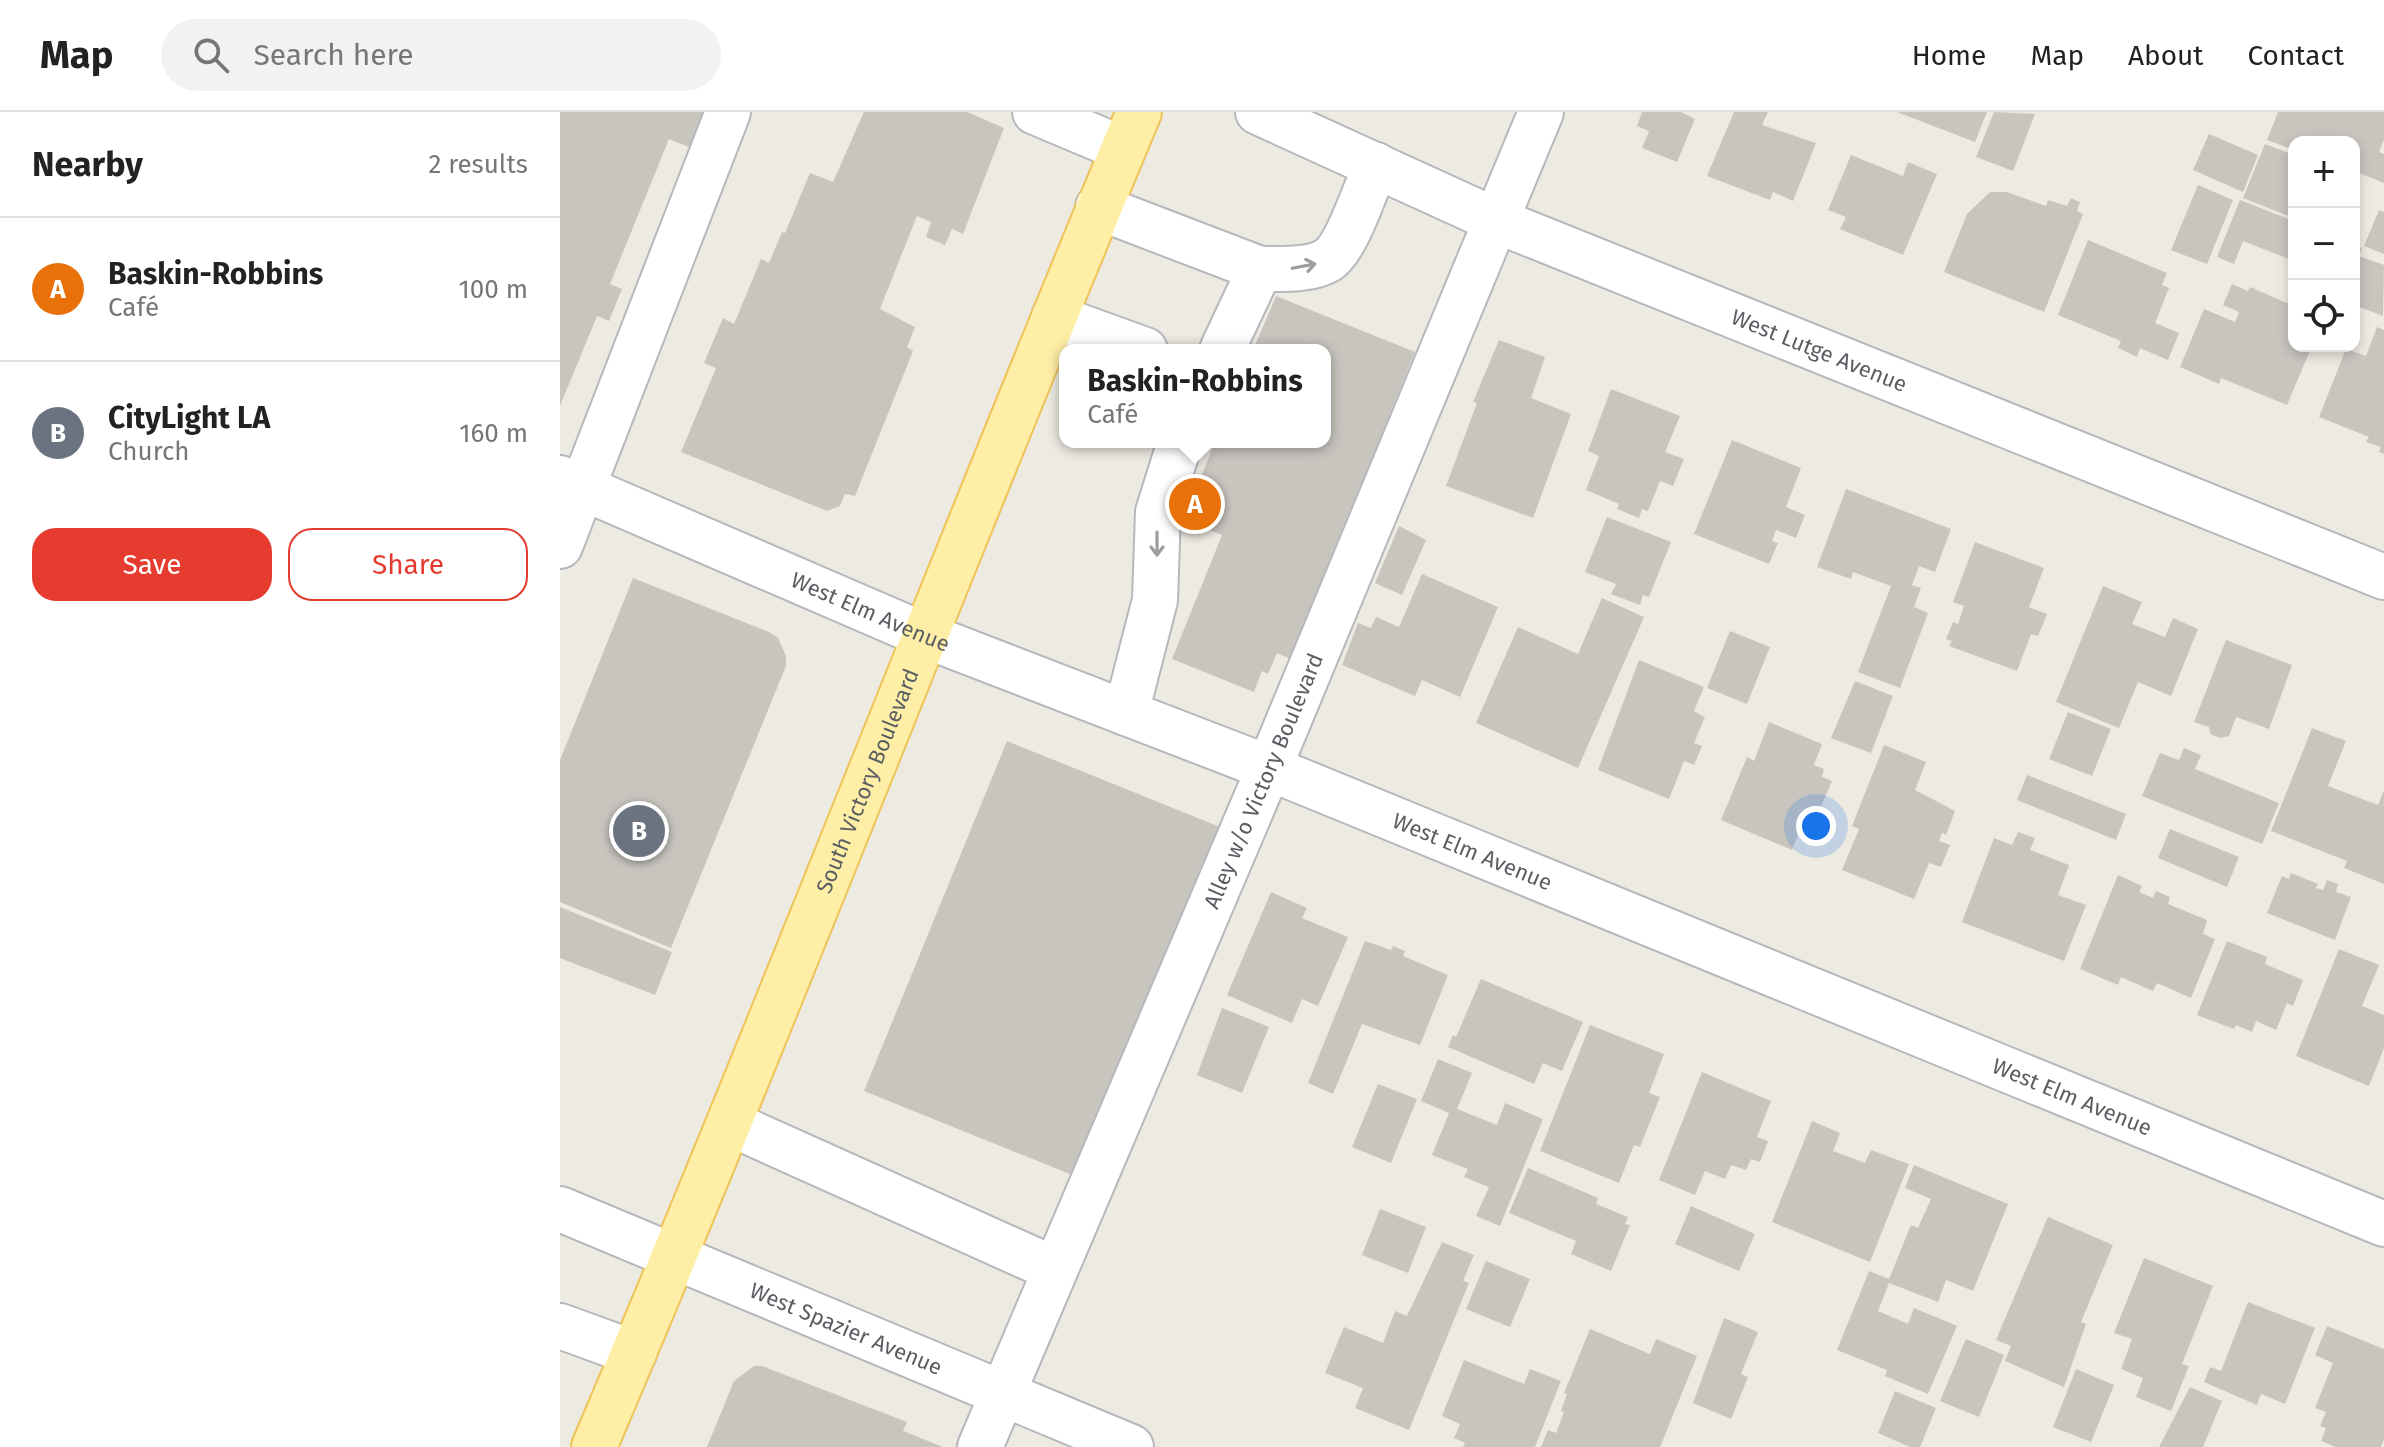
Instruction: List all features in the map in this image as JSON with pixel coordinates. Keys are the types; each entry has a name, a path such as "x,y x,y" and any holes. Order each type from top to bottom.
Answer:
{"main road":[{"name":"South Victory Boulevard","path":"594,1447 729,1123 1131,130"}],"street":[{"path":"560,546 572,482 728,112"},
{"path":"1035,112 1131,130"},
{"name":"West Lutge Avenue","path":"1258,112 1495,220 2384,577"},
{"name":"Alley w/o Victory Boulevard","path":"980,1447 1269,768 1541,112"},
{"path":"1098,207 1260,269 1288,269 1329,260 1341,246 1376,165"},
{"path":"1225,344 1260,269"},
{"path":"1054,317 1128,344"},
{"path":"1126,713 1155,600 1158,512 1178,448"},
{"name":"West Elm Avenue","path":"572,482 924,635 1269,768 2384,1224"},
{"path":"729,1123 1054,1269"},
{"name":"West Spazier Avenue","path":"560,1209 1131,1447"},
{"path":"560,1326 634,1353"}],"building":[{"path":"560,112 715,112 699,151 669,139 610,284 622,289 609,321 597,316 560,406"},
{"path":"864,112 967,112 1004,128 963,234 952,229 945,245 926,237 931,222 917,216 880,309 915,327 907,347 913,351 855,496 845,494 840,506 827,511 681,452 716,368 704,363 723,318 734,324 761,259 769,263 810,173 833,182"},
{"path":"1642,112 1681,112 1695,119 1677,162 1642,148 1649,131 1637,126"},
{"path":"1734,112 1768,112 1762,125 1816,143 1793,201 1773,192 1770,200 1707,176"},
{"path":"1897,112 1987,112 1975,142"},
{"path":"1994,112 2035,114 2013,171 1976,157"},
{"path":"2278,112 2384,112 2384,140 2379,152 2384,154 2384,183 2360,173 2360,136 2288,136 2288,148 2267,140"},
{"path":"2209,134 2258,155 2243,192 2193,170"},
{"path":"2265,144 2288,153 2288,216 2243,198"},
{"path":"1851,155 1903,176 1908,162 1937,174 1903,255 1840,229 1846,217 1828,210"},
{"path":"2198,185 2233,200 2207,264 2171,250"},
{"path":"1990,192 2007,192 2046,206 2048,200 2067,206 2071,198 2080,202 2077,211 2083,214 2044,312 1944,272 1967,214"},
{"path":"2240,200 2288,219 2288,259 2243,241 2234,264 2217,257"},
{"path":"2379,210 2384,212 2384,254 2364,246"},
{"path":"2088,240 2167,273 2162,285 2169,288 2155,323 2179,333 2168,360 2140,348 2137,357 2118,348 2121,341 2058,315"},
{"path":"2360,256 2384,265 2383,316 2360,307"},
{"path":"2232,284 2248,291 2250,287 2288,303 2288,352 2309,352 2287,405 2221,378 2219,384 2180,367 2204,309 2235,322 2239,312 2223,305"},
{"path":"1276,296 1415,352 1291,659 1277,653 1268,674 1262,671 1254,692 1172,659 1222,535 1184,519 1213,448 1331,448 1331,344 1256,344"},
{"path":"2377,327 2384,330 2384,454 2379,452 2381,447 2366,442 2369,437 2319,417 2345,352 2366,356"},
{"path":"1499,340 1545,357 1531,398 1571,414 1533,518 1446,486 1477,403 1473,402"},
{"path":"1611,389 1680,416 1665,452 1684,459 1673,486 1660,481 1648,511 1642,509 1639,518 1617,509 1619,504 1586,490 1599,456 1588,451"},
{"path":"1732,440 1801,468 1786,507 1805,515 1796,538 1776,530 1772,541 1778,543 1769,564 1694,534"},
{"path":"1846,489 1951,529 1935,572 1919,566 1912,585 1921,588 1914,607 1928,613 1900,688 1858,672 1891,586 1853,572 1851,579 1817,567"},
{"path":"1607,517 1671,542 1649,597 1643,595 1640,605 1611,594 1616,584 1585,572"},
{"path":"1399,526 1426,540 1402,595 1375,583"},
{"path":"1975,542 2044,568 2029,607 2047,614 2038,636 2031,634 2017,671 1949,646 1952,641 1946,639 1953,622 1958,624 1964,606 1953,602"},
{"path":"1422,574 1498,607 1460,697 1422,680 1415,696 1342,665 1358,623 1371,628 1376,617 1399,627"},
{"path":"633,578 769,632 778,638 786,656 786,666 671,948 560,902 560,760"},
{"path":"2103,586 2142,602 2132,624 2165,637 2173,618 2198,629 2171,696 2138,682 2119,728 2056,702"},
{"path":"1602,598 1644,617 1578,768 1476,723 1518,627 1578,654"},
{"path":"1730,631 1770,647 1747,704 1707,688"},
{"path":"2226,640 2292,665 2269,729 2236,717 2229,736 2220,738 2210,734 2209,727 2194,722"},
{"path":"1639,660 1704,687 1694,711 1705,717 1694,743 1702,746 1694,765 1684,761 1669,799 1598,770"},
{"path":"1855,681 1893,696 1871,753 1831,738"},
{"path":"2068,712 2111,729 2092,776 2049,759"},
{"path":"1769,722 1822,744 1814,765 1824,769 1822,777 1832,781 1817,816 1807,812 1792,850 1721,820 1747,757 1754,761"},
{"path":"2312,728 2346,741 2328,786 2378,805 2384,790 2384,884 2344,868 2347,861 2271,831"},
{"path":"1007,741 1220,827 1077,1177 864,1091"},
{"path":"1884,745 1926,762 1915,790 1955,811 1946,835 1942,833 1939,841 1950,845 1941,867 1929,863 1914,899 1842,870 1859,829 1852,826"},
{"path":"2184,748 2201,755 2195,769 2279,803 2262,844 2142,796 2160,753 2179,760"},
{"path":"2027,775 2126,814 2116,840 2017,800"},
{"path":"2170,829 2239,857 2227,887 2158,858"},
{"path":"2018,832 2035,838 2030,850 2069,865 2058,895 2086,905 2064,961 1962,922 1994,838 2012,845"},
{"path":"2291,873 2318,884 2316,888 2323,890 2327,880 2338,884 2336,892 2351,897 2335,940 2267,913 2282,876 2289,879"},
{"path":"2118,875 2142,886 2139,892 2153,898 2156,891 2170,897 2168,904 2207,920 2203,934 2215,939 2191,998 2157,983 2153,991 2121,977 2118,985 2080,969"},
{"path":"1271,892 1307,908 1302,918 1348,937 1318,1006 1302,999 1292,1023 1227,995"},
{"path":"560,907 672,952 655,995 560,958"},
{"path":"1365,941 1391,950 1393,946 1405,951 1403,956 1448,975 1420,1045 1362,1024 1333,1094 1308,1083"},
{"path":"2227,941 2267,957 2265,964 2303,980 2293,1006 2287,1003 2276,1030 2256,1021 2252,1032 2236,1025 2234,1029 2197,1015"},
{"path":"2339,949 2379,965 2362,1006 2384,1015 2384,1048 2369,1086 2296,1056"},
{"path":"1481,979 1583,1022 1562,1071 1543,1063 1534,1084 1448,1047 1453,1035 1456,1037"},
{"path":"1222,1008 1269,1027 1242,1093 1197,1075"},
{"path":"1590,1025 1664,1054 1649,1093 1660,1097 1640,1147 1634,1145 1619,1183 1540,1151"},
{"path":"1438,1059 1472,1073 1457,1109 1497,1125 1505,1103 1543,1119 1500,1226 1476,1216 1489,1187 1464,1177 1468,1169 1432,1155 1449,1113 1421,1101"},
{"path":"1702,1072 1771,1101 1757,1137 1768,1141 1760,1162 1751,1159 1746,1170 1731,1165 1725,1179 1705,1171 1695,1195 1659,1180"},
{"path":"1378,1084 1417,1099 1391,1163 1352,1147"},
{"path":"1812,1121 1840,1133 1833,1151 1865,1163 1871,1150 1909,1164 1870,1262 1772,1222"},
{"path":"1914,1165 2008,1204 1973,1291 1946,1280 1938,1302 1889,1283 1878,1311 1908,1324 1914,1308 1957,1326 1928,1394 1885,1376 1887,1370 1837,1350 1869,1271 1889,1279 1911,1225 1918,1228 1931,1199 1905,1188"},
{"path":"1528,1168 1598,1198 1596,1204 1628,1217 1625,1224 1630,1225 1611,1271 1571,1254 1576,1241 1509,1213"},
{"path":"1691,1206 1755,1234 1739,1271 1675,1244"},
{"path":"1380,1209 1426,1227 1408,1273 1362,1255"},
{"path":"2048,1217 2113,1245 2081,1322 2086,1324 2064,1387 2005,1361 2011,1346 1996,1340"},
{"path":"1442,1242 1474,1255 1463,1281 1469,1283 1409,1430 1355,1408 1363,1388 1325,1373 1344,1327 1383,1343 1395,1311 1407,1316"},
{"path":"2144,1258 2213,1286 2182,1364 2189,1366 2171,1411 2136,1397 2143,1378 2121,1369 2132,1339 2114,1333"},
{"path":"1486,1261 1530,1279 1510,1327 1466,1309"},
{"path":"2248,1302 2315,1328 2285,1404 2261,1394 2257,1405 2204,1382 2210,1367 2221,1371"},
{"path":"1724,1318 1758,1332 1741,1374 1748,1377 1731,1419 1693,1403"},
{"path":"2327,1326 2384,1349 2384,1439 2381,1447 2336,1447 2321,1441 2326,1428 2320,1426 2326,1412 2315,1408 2333,1363 2315,1355"},
{"path":"1590,1329 1650,1354 1656,1339 1697,1356 1660,1447 1541,1447 1548,1430 1556,1433 1564,1412 1561,1411 1567,1394 1564,1393"},
{"path":"1966,1339 2004,1355 1979,1417 1940,1401"},
{"path":"1464,1360 1524,1384 1530,1369 1561,1381 1535,1447 1463,1447 1465,1443 1454,1438 1460,1424 1442,1416"},
{"path":"754,1366 762,1366 907,1422 903,1431 943,1447 707,1447 734,1381"},
{"path":"2076,1369 2114,1385 2091,1442 2053,1427"},
{"path":"2190,1387 2222,1401 2203,1447 2159,1447"},
{"path":"1895,1391 1936,1408 1920,1447 1910,1447 1878,1433"}],"place":[{"name":"Baskin-Robbins","path":"1195,504"},
{"name":"CityLight LA","path":"639,831"}]}
